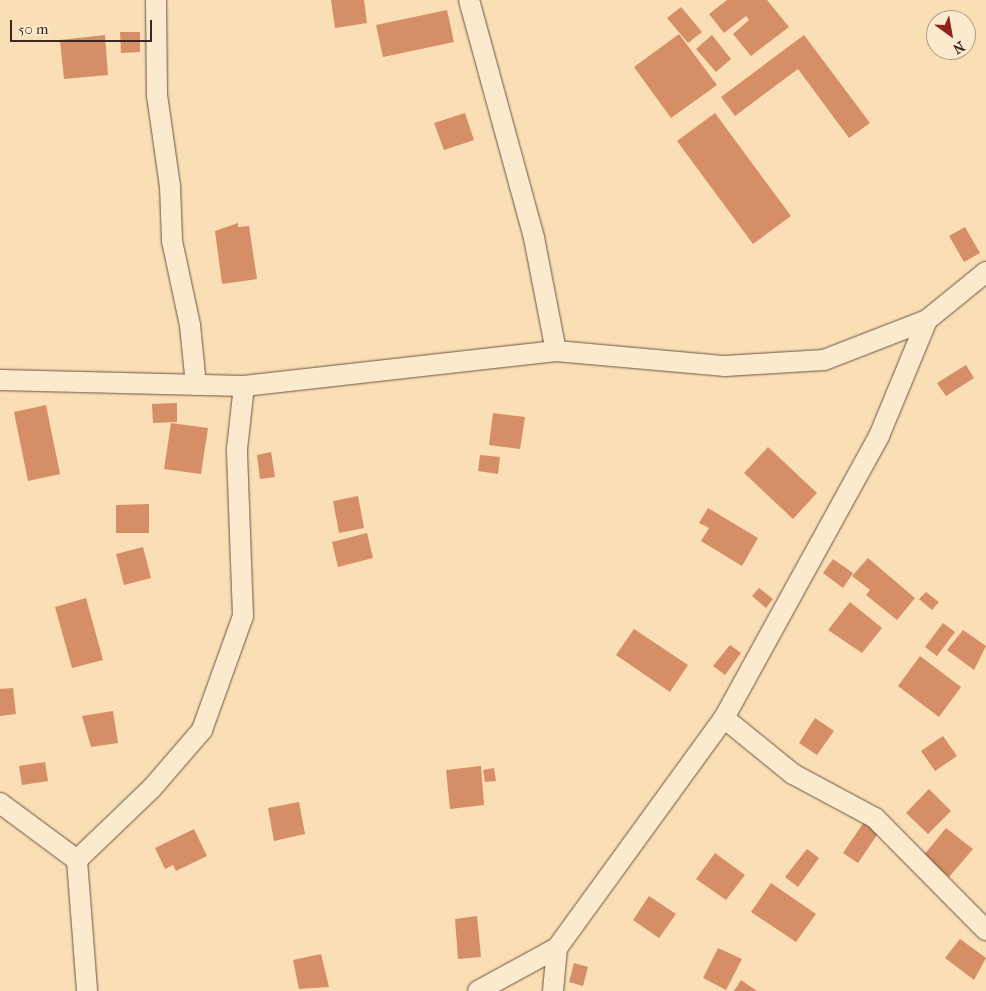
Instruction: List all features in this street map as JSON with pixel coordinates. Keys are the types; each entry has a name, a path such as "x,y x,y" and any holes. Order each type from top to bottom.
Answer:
{"street":[{"path":"156,0 157,95 170,186 172,241 190,325 196,385"},
{"path":"469,0 534,238 556,351"},
{"path":"0,380 244,386 556,351 725,366 824,360 927,320 986,272"},
{"path":"478,991 557,948 724,718 879,436 927,320"},
{"path":"77,860 152,788 202,730 243,616 237,449 244,386"},
{"path":"724,718 793,774 875,818 986,930"},
{"path":"0,803 77,860 87,991"},
{"path":"553,991 557,948"}],"building":[{"path":"331,0 364,0 367,23 335,28"},
{"path":"727,0 767,0 789,27 751,56 733,34 749,20 746,16 724,33 709,14"},
{"path":"681,7 702,32 688,43 667,18"},
{"path":"447,10 454,42 383,57 376,25"},
{"path":"120,32 140,32 140,52 121,53"},
{"path":"679,34 717,85 671,118 634,67"},
{"path":"105,35 108,75 64,79 60,40"},
{"path":"712,35 731,59 716,72 696,49"},
{"path":"804,35 870,123 849,138 798,69 735,116 721,97"},
{"path":"465,113 474,140 444,150 434,123"},
{"path":"715,113 791,216 753,244 677,141"},
{"path":"238,223 238,227 249,226 257,279 222,284 215,231"},
{"path":"965,227 980,253 964,262 949,236"},
{"path":"966,365 974,378 946,396 937,383"},
{"path":"177,403 177,422 153,423 152,404"},
{"path":"46,405 60,474 28,481 14,412"},
{"path":"493,413 525,417 520,449 489,445"},
{"path":"171,423 208,428 201,474 164,469"},
{"path":"768,447 817,493 793,519 744,473"},
{"path":"271,452 275,477 260,479 257,455"},
{"path":"480,455 500,457 498,474 478,471"},
{"path":"358,496 364,528 339,533 333,501"},
{"path":"149,504 149,533 116,533 116,505"},
{"path":"708,508 758,538 742,566 701,541 709,528 699,523"},
{"path":"367,533 373,558 338,567 332,542"},
{"path":"143,547 151,578 124,585 116,554"},
{"path":"868,558 915,598 897,620 866,595 870,590 852,576"},
{"path":"833,559 853,573 843,588 823,573"},
{"path":"759,588 773,599 766,608 752,596"},
{"path":"926,592 939,602 932,610 919,599"},
{"path":"86,598 103,660 72,668 55,607"},
{"path":"850,602 882,628 862,653 828,630"},
{"path":"943,623 955,632 937,656 925,647"},
{"path":"634,629 688,665 670,692 616,655"},
{"path":"963,630 986,646 974,670 947,650"},
{"path":"730,645 741,653 725,675 713,666"},
{"path":"920,656 961,687 939,717 898,686"},
{"path":"13,688 16,714 0,716 0,689"},
{"path":"113,711 118,743 91,747 82,716"},
{"path":"815,718 834,731 817,755 799,743"},
{"path":"943,736 957,756 935,771 921,751"},
{"path":"45,762 48,781 22,785 19,766"},
{"path":"481,766 484,805 450,809 446,770"},
{"path":"494,768 496,781 485,782 483,770"},
{"path":"929,789 951,811 928,834 906,813"},
{"path":"299,802 305,834 274,841 268,808"},
{"path":"864,822 879,832 858,863 843,853"},
{"path":"946,828 973,849 949,877 923,856"},
{"path":"194,829 207,856 176,871 173,865 165,869 155,848"},
{"path":"807,849 819,858 798,887 785,877"},
{"path":"715,853 745,875 726,900 696,879"},
{"path":"771,883 816,914 796,942 751,912"},
{"path":"649,896 676,914 659,938 633,920"},
{"path":"477,916 481,957 458,959 455,919"},
{"path":"960,939 986,958 974,980 945,958"},
{"path":"718,948 742,959 726,990 703,978"},
{"path":"321,954 329,987 299,989 293,960"},
{"path":"574,963 588,967 583,986 569,982"},
{"path":"741,980 757,991 734,991"}]}
